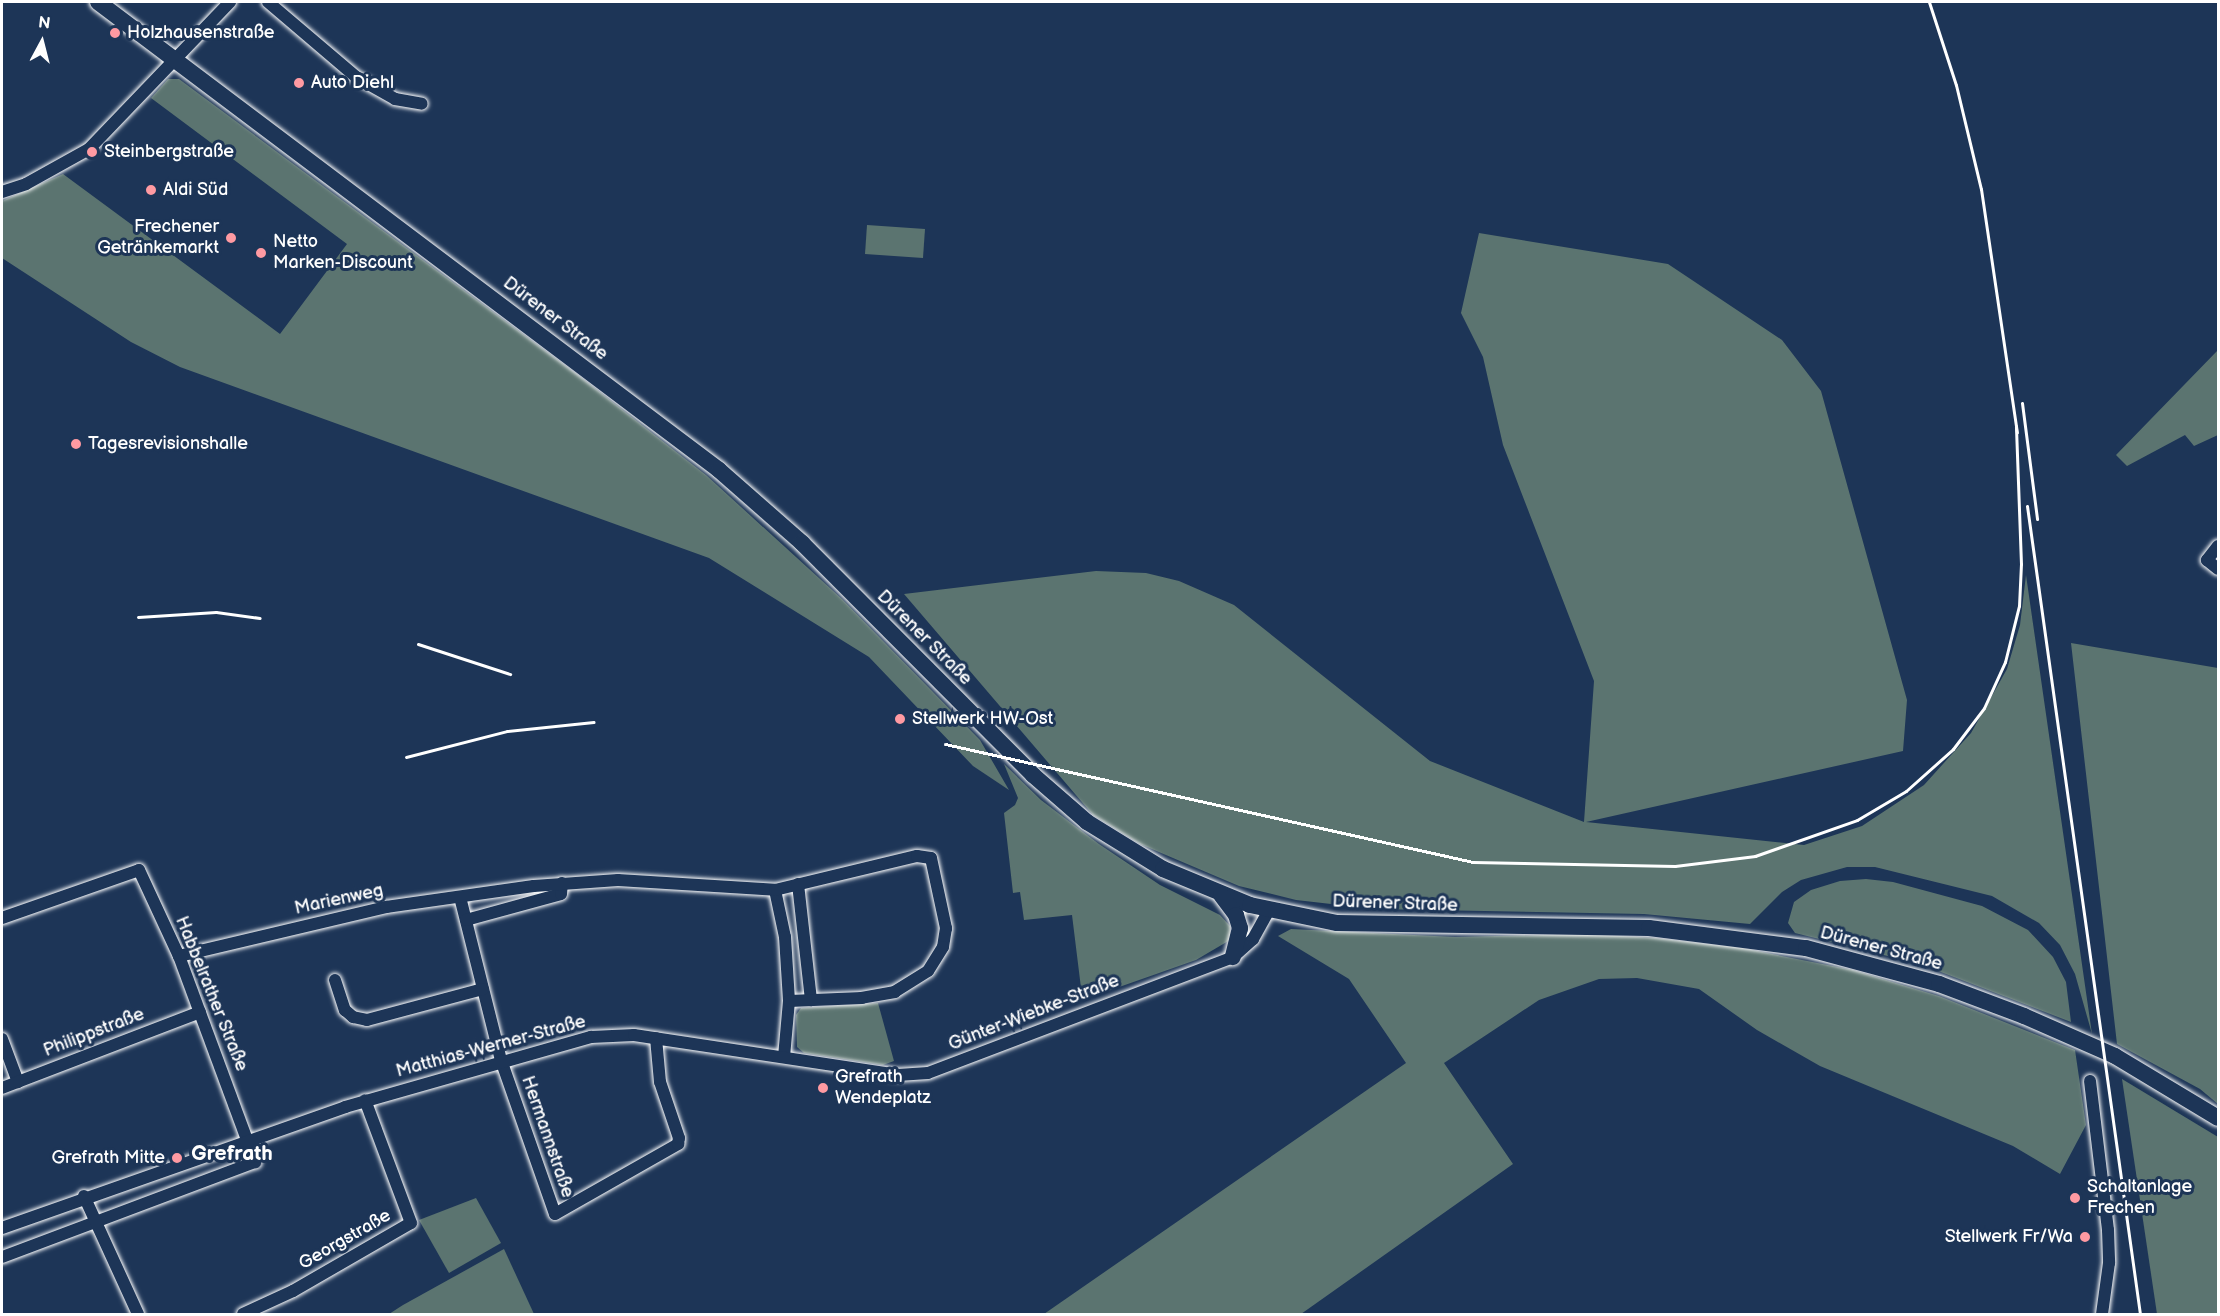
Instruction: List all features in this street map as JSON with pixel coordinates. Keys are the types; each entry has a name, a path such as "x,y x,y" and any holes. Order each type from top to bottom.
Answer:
{"main road":[{"name":"Dürener Straße","path":"98,2 719,470 802,543 1033,776 1087,822 1163,869 1221,895 1269,910 1367,926 1564,924 1649,927 1806,948 1939,984 2024,1016 2115,1056 2218,1118"},
{"path":"1221,895 1236,915 1240,928 1233,957"}],"street":[{"path":"2,192 26,184 89,149 230,2"},
{"path":"268,2 356,77 395,99 422,104"},
{"path":"2218,546 2207,560 2218,568"},
{"name":"Marienweg","path":"178,956 375,909 562,883 637,880 775,890 926,856 934,864 945,917 945,938 938,958 909,986 862,999 811,1000"},
{"name":"Habbelrather Straße","path":"2,918 139,870 178,956 248,1139"},
{"path":"466,920 561,894 562,883"},
{"path":"789,1002 811,1000 798,884"},
{"path":"510,890 514,907"},
{"path":"775,890 784,937 789,1002 784,1057"},
{"name":"Hermannstraße","path":"460,897 501,1060 555,1214 678,1144 679,1138 660,1082 656,1038"},
{"name":"Günter-Wiebke-Straße","path":"784,1057 898,1075 928,1072 1233,957 1253,939 1269,910"},
{"path":"784,937 803,935"},
{"path":"335,980 345,1010 353,1017 367,1020 483,989"},
{"name":"Philippstraße","path":"2,1088 200,1012"},
{"name":"Matthias-Werner-Straße","path":"2,1228 84,1196 365,1100 501,1060 591,1037 656,1038 784,1057"},
{"path":"2,1039 18,1082"},
{"path":"2090,1081 2108,1230 2109,1263 2102,1314"},
{"name":"Georgstraße","path":"243,1314 293,1291 411,1223 365,1100"},
{"path":"2,1257 255,1162 248,1139"},
{"path":"84,1196 138,1314"}],"green space":[{"path":"168,79 179,79 578,375 706,475 842,599 980,740 1009,790 973,766 869,657 709,558 180,367 131,342 2,258 2,201 63,174 280,334 347,244 151,98"},
{"path":"867,225 925,229 923,258 865,254"},
{"path":"1479,233 1668,264 1782,340 1821,391 1907,700 1903,751 1586,822 1804,845 1862,826 1924,785 1971,733 2007,669 2020,625 2026,575 2092,1034 2075,974 2060,945 2039,923 1992,896 1875,867 1847,867 1801,880 1782,892 1750,924 1644,914 1375,909 1296,900 1239,886 1140,844 1093,815 904,594 1096,571 1146,573 1179,581 1234,605 1430,761 1584,822 1594,681 1503,445 1483,357 1461,313"},
{"path":"2218,350 2218,435 2194,446 2185,435 2127,466 2116,455"},
{"path":"2071,643 2218,668 2218,1104 2200,1089 2117,1044"},
{"path":"1004,764 1041,800 1099,844 1160,885 1220,915 1230,926 1230,940 1196,960 1088,998 1081,988 1072,915 1024,920 1020,892 1013,893 1004,813 1015,805 1018,798"},
{"path":"1866,879 1893,882 1982,906 2028,930 2053,957 2066,982 2071,1022 1920,964 1795,933 1788,923 1794,902 1811,890 1840,881"},
{"path":"1291,929 1455,937 1584,934 1655,938 1742,948 1853,970 1939,996 2075,1050 2086,1125 2060,1174 2013,1146 1820,1066 1757,1030 1699,989 1637,978 1599,979 1539,1000 1444,1063 1513,1164 1301,1314 1044,1314 1406,1063 1349,979 1278,936"},
{"path":"878,1003 894,1061 883,1065 804,1053 797,1047 796,1015 801,1008"},
{"path":"2122,1079 2218,1137 2218,1314 2157,1314"},
{"path":"476,1198 501,1243 449,1273 419,1220"},
{"path":"504,1249 534,1314 389,1314 403,1305"}],"railway":[{"path":"1929,2 1956,85 1981,189 2017,432"},
{"path":"2022,403 2037,519"},
{"path":"945,744 1473,862 1675,866 1755,856 1857,820 1906,791 1953,749 1984,708 2005,662 2019,606 2021,564 2016,426"},
{"path":"2027,506 2140,1314"},
{"path":"138,617 216,612 260,618"},
{"path":"418,644 510,674"},
{"path":"406,757 507,731 594,722"}],"place":[{"name":"Holzhausenstraße","path":"115,33"},
{"name":"Auto Diehl","path":"299,83"},
{"name":"Steinbergstraße","path":"92,152"},
{"name":"Aldi Süd","path":"151,190"},
{"name":"Frechener Getränkemarkt","path":"231,238"},
{"name":"Netto Marken-Discount","path":"261,253"},
{"name":"Tagesrevisionshalle","path":"76,444"},
{"name":"Stellwerk HW-Ost","path":"900,719"},
{"name":"Grefrath Wendeplatz","path":"823,1088"},
{"name":"Grefrath Mitte","path":"177,1158"},
{"name":"Schaltanlage Frechen","path":"2075,1198"},
{"name":"Stellwerk Fr/Wa","path":"2085,1237"}],"district":[{"name":"Grefrath","path":"232,1154"}]}
